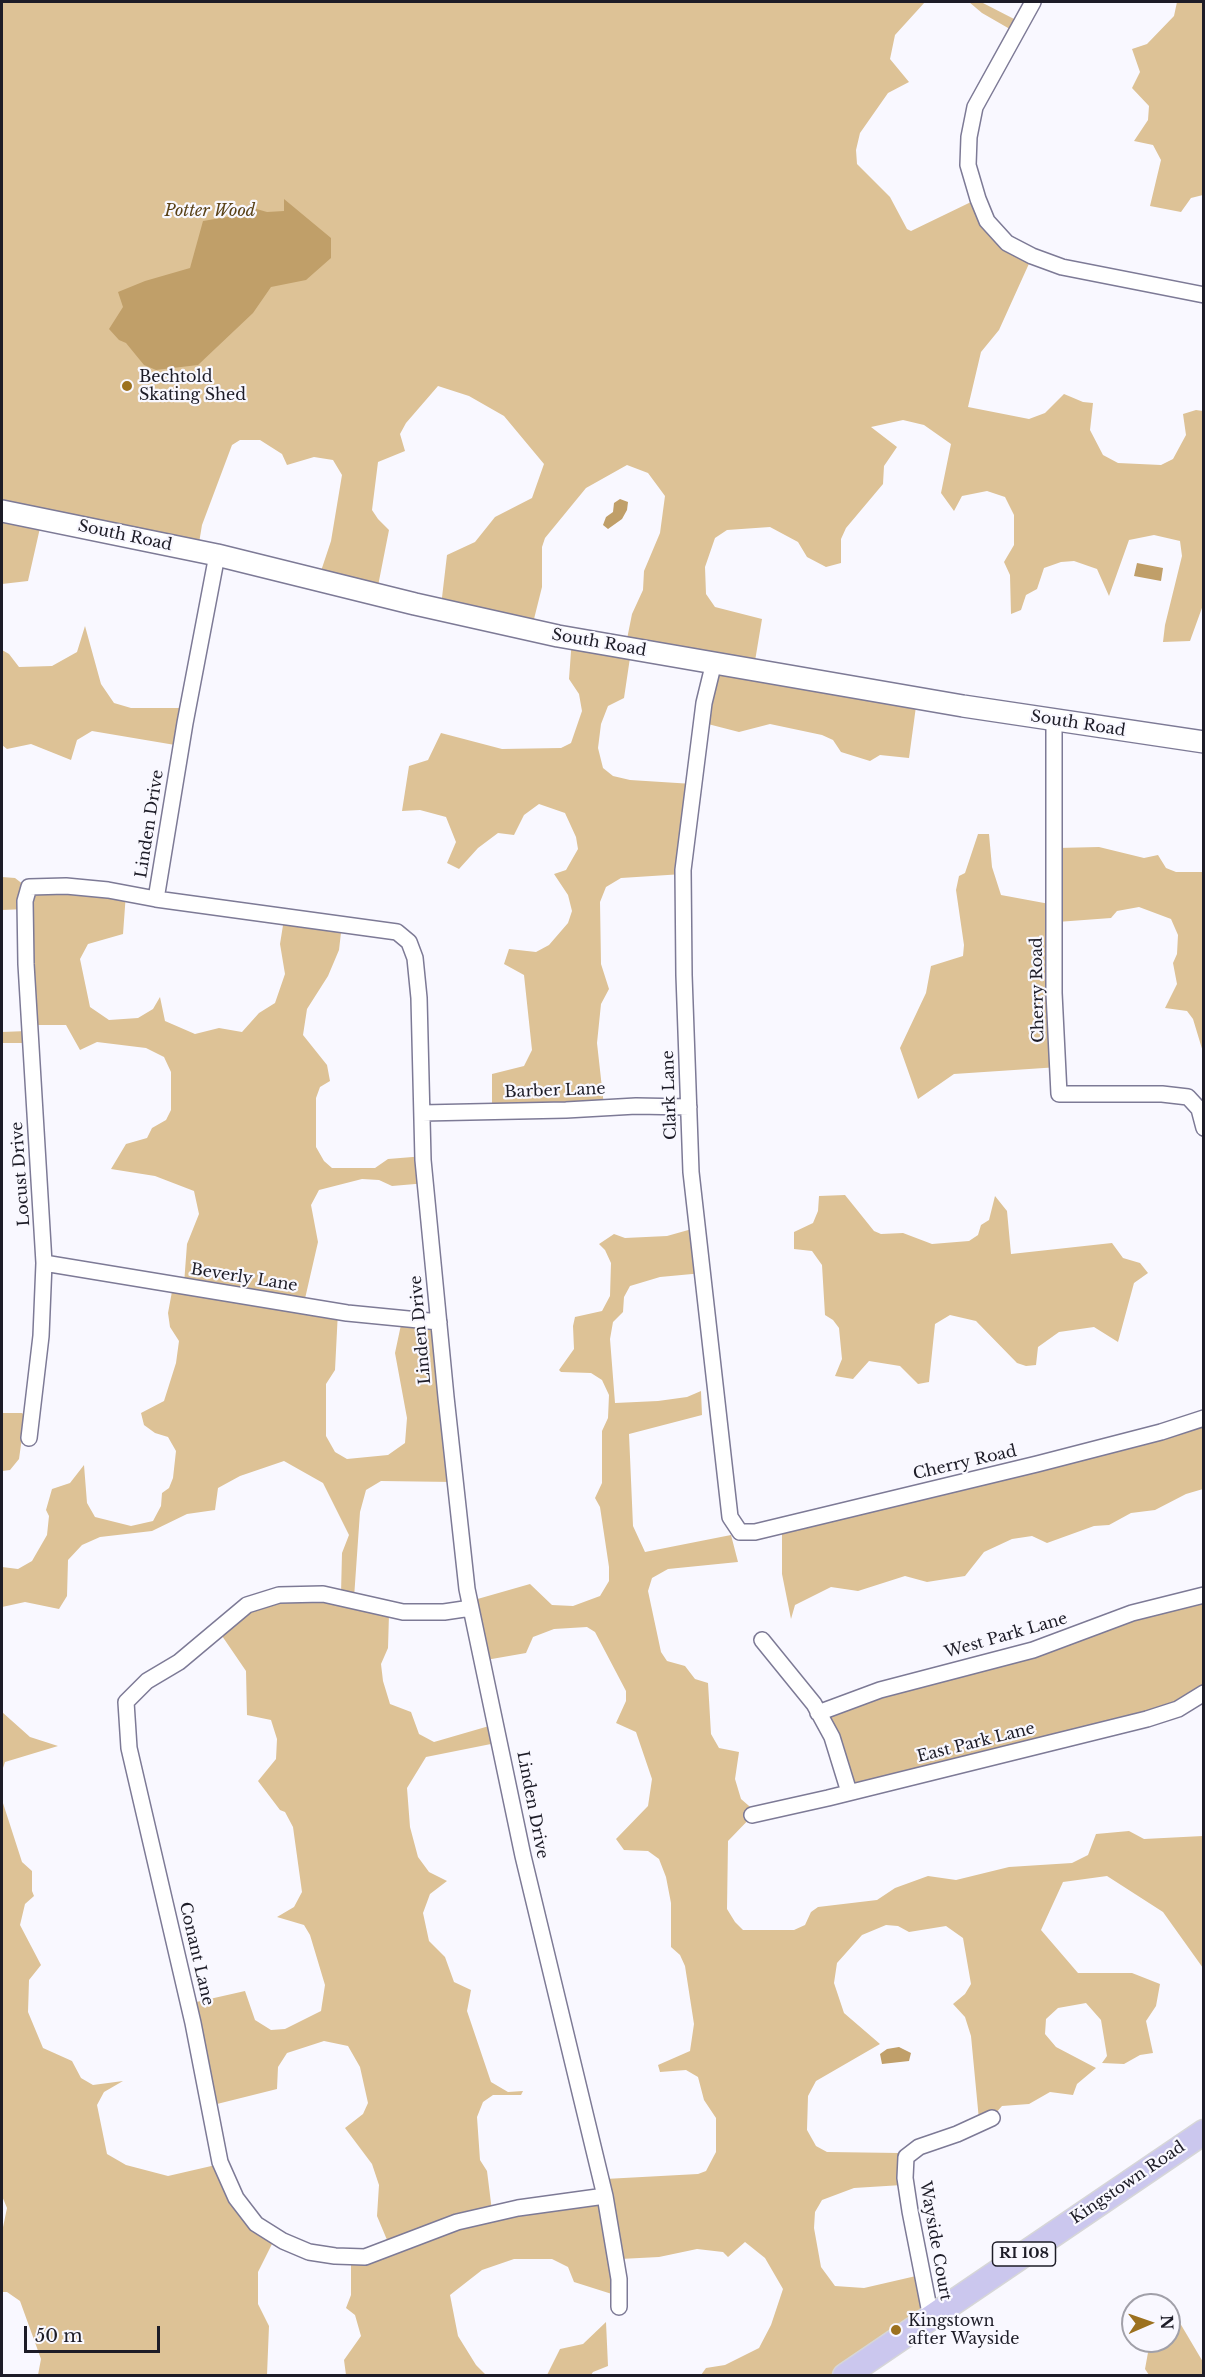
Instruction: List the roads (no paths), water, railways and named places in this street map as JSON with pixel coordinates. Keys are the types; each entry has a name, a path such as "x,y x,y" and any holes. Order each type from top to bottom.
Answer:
{"main road":[{"name":"Kingstown Road","path":"845,2376 1203,2132"}],"street":[{"path":"1033,2 975,107 969,137 968,165 987,221 1007,243 1032,256 1062,267 1203,295"},
{"name":"South Road","path":"2,511 217,555 415,604 558,636 1054,720 1203,742"},
{"name":"Linden Drive","path":"217,555 184,723 156,899 397,932 409,942 415,958 419,998 423,1160 462,1544 471,1608 523,1856 605,2196 619,2280 619,2307"},
{"name":"Clark Lane","path":"714,662 704,703 683,870 689,1107 691,1172 711,1355 730,1517 736,1525"},
{"name":"Cherry Road","path":"1054,720 1054,993 1059,1094 1162,1094 1188,1097 1199,1108 1203,1128"},
{"name":"Locust Drive","path":"44,1263 26,964 25,901 29,887 108,890 156,899"},
{"name":"Barber Lane","path":"422,1113 636,1106 689,1107"},
{"path":"28,1438 41,1336 44,1263"},
{"name":"Beverly Lane","path":"44,1263 347,1313 439,1322"},
{"name":"Cherry Road","path":"736,1525 740,1532 755,1532 1037,1464 1161,1432 1203,1418"},
{"name":"Conant Lane","path":"471,1608 444,1612 403,1612 323,1594 279,1595 247,1605 179,1662 147,1680 126,1702 125,1718 129,1748 193,2024 220,2162 236,2198 256,2224 283,2241 309,2252 335,2256 365,2257 457,2222 518,2208 605,2196"},
{"name":"West Park Lane","path":"818,1713 880,1690 1033,1650 1132,1613 1203,1594"},
{"path":"762,1640 814,1704 832,1737 849,1792"},
{"name":"East Park Lane","path":"752,1815 1147,1719 1178,1709 1203,1693"},
{"name":"Wayside Court","path":"931,2318 910,2211 905,2178 906,2157 918,2147 957,2134 992,2118"}],"place":[{"name":"Bechtold Skating Shed","path":"127,386"},
{"name":"Kingstown after Wayside","path":"896,2330"}],"park label":[{"name":"Potter Wood","path":"210,211"}]}
